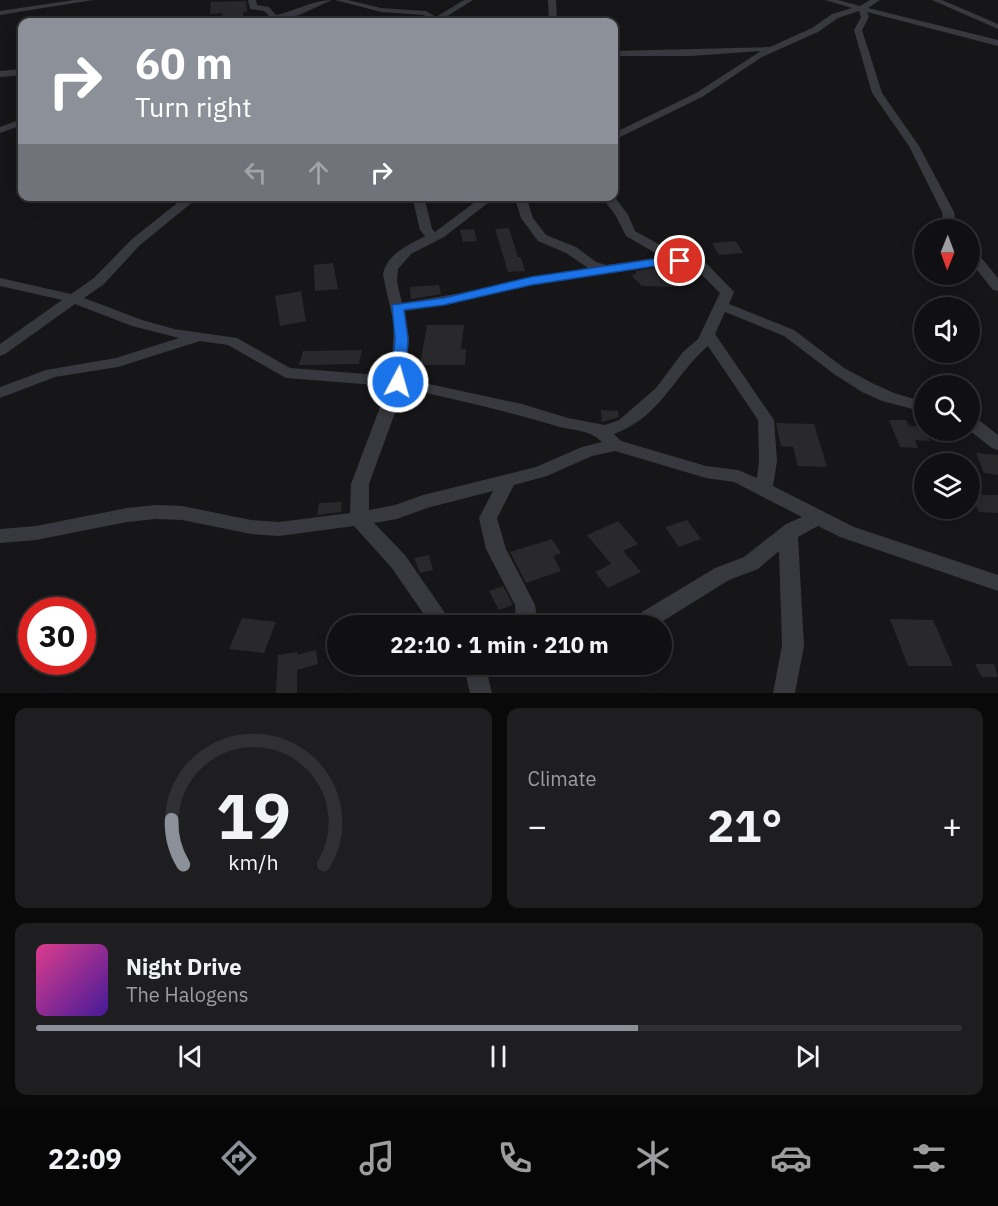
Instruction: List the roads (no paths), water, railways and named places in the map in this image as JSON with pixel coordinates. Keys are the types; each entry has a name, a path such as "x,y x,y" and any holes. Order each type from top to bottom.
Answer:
{"street":[{"path":"0,13 89,0"},
{"path":"252,0 253,7 266,9 275,18"},
{"path":"283,18 328,0"},
{"path":"339,0 381,10 422,12 430,18"},
{"path":"441,18 469,0"},
{"path":"552,0 554,18"},
{"path":"829,0 998,43"},
{"path":"618,135 699,95 759,54 815,30 835,16 861,8 876,0"},
{"path":"936,0 998,27"},
{"path":"861,8 865,17 858,30 877,93 914,146 948,212 949,219"},
{"path":"618,53 691,53 780,46"},
{"path":"0,74 18,72"},
{"path":"1,130 18,124"},
{"path":"1,130 18,129"},
{"path":"0,351 99,281 136,242 188,201"},
{"path":"419,201 426,237"},
{"path":"436,615 398,561 359,519 360,484 398,382 402,339 397,308 390,286 391,268 406,251 483,201"},
{"path":"522,201 527,218 542,238 574,251 581,266"},
{"path":"0,536 36,533 127,515 156,512 182,513 279,529 359,519 405,510 423,502 558,467 588,451 609,439 662,392 688,355 708,335 728,292 700,266 675,259 630,233 622,215 611,201"},
{"path":"397,308 444,302 531,281 581,266 607,270 675,259"},
{"path":"980,265 998,287"},
{"path":"0,282 74,299 147,326 239,344 279,371 286,373 398,382 522,409 706,472 738,476 817,518 881,545 998,583"},
{"path":"722,306 789,333 839,371 868,388 888,398 914,404"},
{"path":"708,335 766,420 768,461 764,488"},
{"path":"0,393 52,373 118,362 201,337"},
{"path":"980,430 998,444"},
{"path":"508,480 488,518 496,549 525,605 526,615"},
{"path":"654,615 722,574 751,563 789,531 817,518"},
{"path":"784,693 793,646 789,531"}]}
